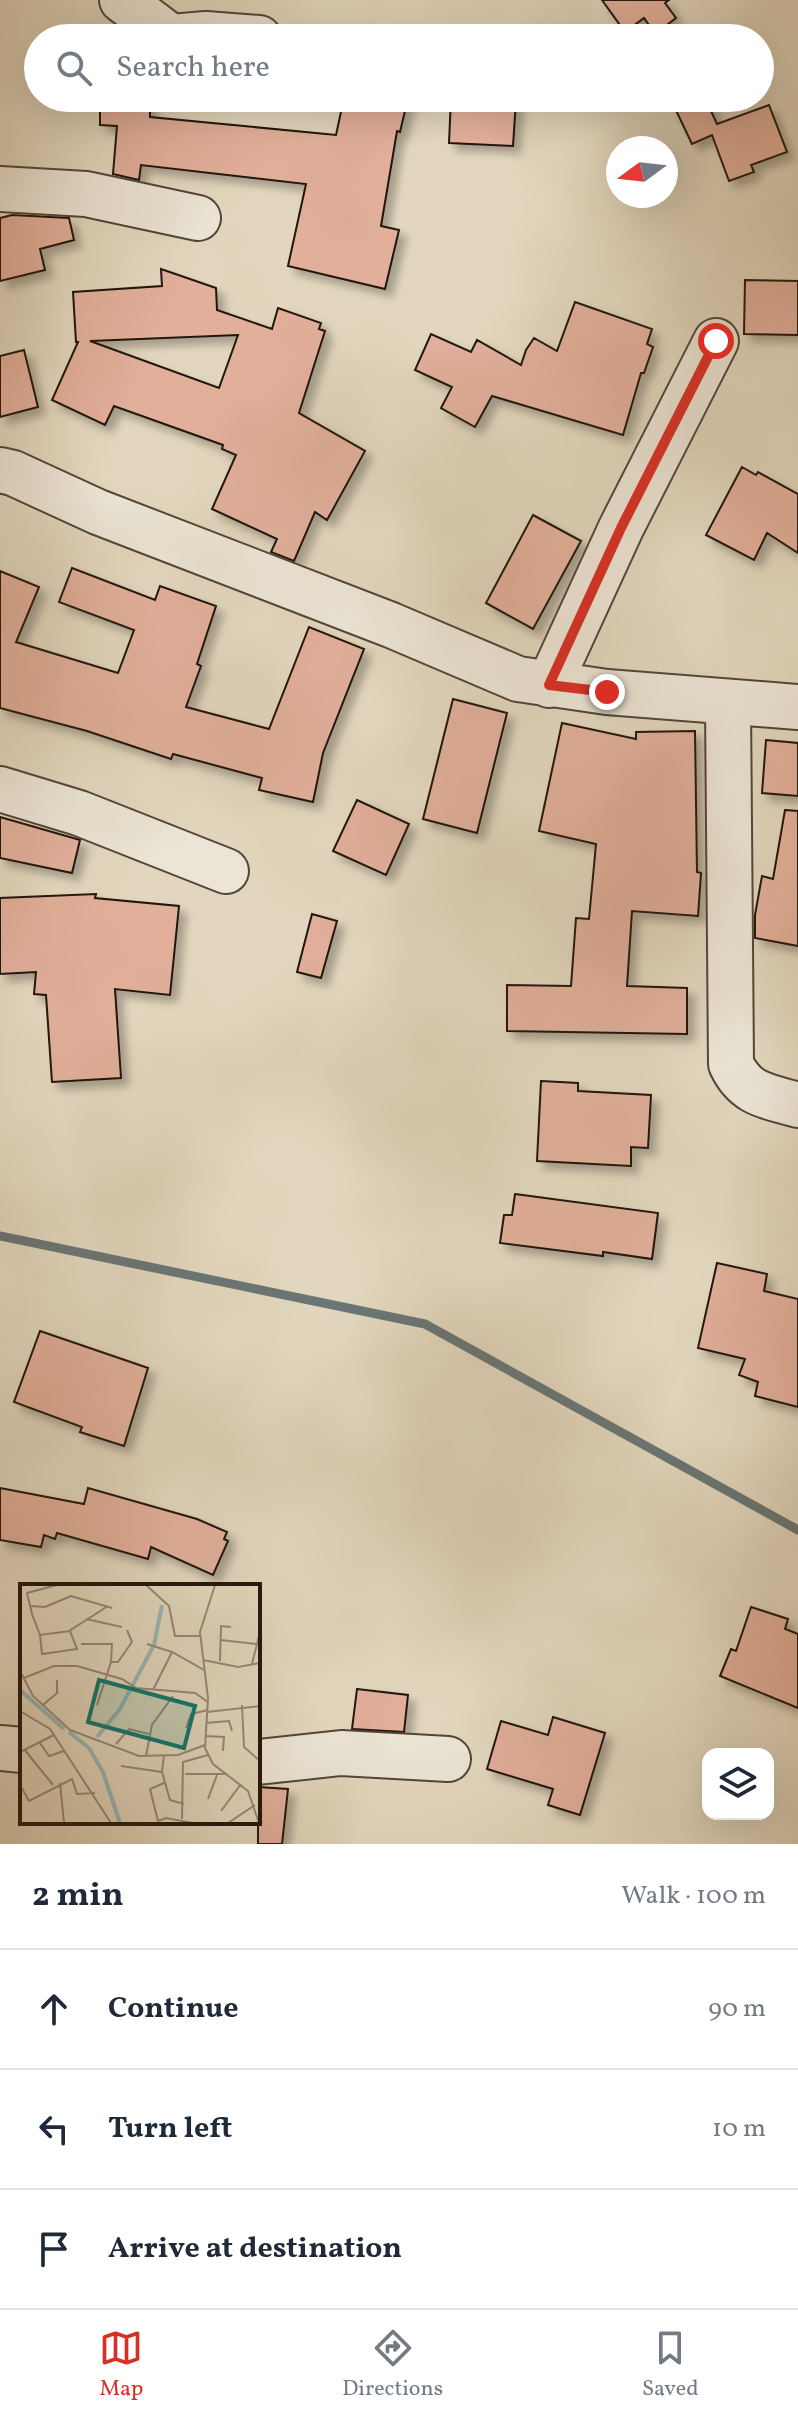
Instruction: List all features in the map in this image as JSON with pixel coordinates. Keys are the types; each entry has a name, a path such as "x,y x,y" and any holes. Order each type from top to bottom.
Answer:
{"street":[{"path":"122,0 154,24"},
{"path":"0,189 86,194 198,218"},
{"path":"549,685 621,528 716,341"},
{"path":"0,470 98,512 391,625 518,679 728,704 798,707"},
{"path":"728,704 731,1064 737,1078 751,1091 798,1105"},
{"path":"0,789 79,813 226,871"},
{"path":"0,1748 20,1750"},
{"path":"260,1762 341,1753 448,1759"}],"building":[{"path":"602,0 669,0 665,3 676,18 668,24 648,24 644,18 636,24 619,24"},
{"path":"100,112 150,112 150,117 336,135 341,112 405,112 400,132 397,131 381,226 399,230 385,289 288,266 306,184 141,165 139,180 113,174 117,126 100,125"},
{"path":"450,112 515,112 513,146 449,143"},
{"path":"677,112 711,112 717,124 750,112 772,112 787,152 751,165 754,172 729,181 712,135 692,144"},
{"path":"12,215 69,218 74,240 40,249 45,270 0,281 0,218"},
{"path":"161,269 216,288 217,310 272,329 278,308 321,323 319,329 325,331 299,413 365,451 327,520 315,512 294,561 271,552 277,539 212,509 236,455 222,449 223,445 114,406 105,425 52,400 78,342 73,292 162,286","holes":["238,335 219,388 90,341"]},
{"path":"745,280 798,281 798,335 744,334"},
{"path":"575,302 652,329 647,344 653,347 644,373 641,373 623,435 492,396 475,427 441,408 452,387 415,370 431,334 471,352 477,340 521,365 534,338 557,351"},
{"path":"24,350 38,407 0,417 0,356"},
{"path":"742,467 756,475 758,472 798,494 798,553 767,533 754,560 706,535"},
{"path":"533,515 581,541 533,629 486,603"},
{"path":"72,568 155,600 160,586 216,606 197,664 201,666 186,707 269,729 309,627 364,649 323,753 313,802 259,790 262,778 173,754 171,759 87,731 0,708 0,571 39,587 16,642 118,673 134,630 59,602"},
{"path":"453,699 507,713 477,833 423,819"},
{"path":"562,723 636,739 636,732 695,731 697,872 701,873 698,916 632,911 627,986 687,988 687,1034 507,1031 507,985 571,986 576,918 589,919 596,844 539,831"},
{"path":"766,740 798,743 798,796 762,793"},
{"path":"357,800 409,824 386,875 333,851"},
{"path":"785,810 798,811 798,946 755,938 755,915 762,876 773,879"},
{"path":"0,817 80,840 72,873 0,858"},
{"path":"96,894 95,898 179,906 170,995 115,989 121,1078 52,1082 46,995 34,994 36,972 0,974 0,898"},
{"path":"312,914 337,921 321,978 297,972"},
{"path":"541,1081 578,1083 578,1091 651,1095 648,1148 631,1147 631,1166 537,1161"},
{"path":"515,1194 658,1213 652,1259 500,1243 504,1215 512,1215"},
{"path":"717,1263 767,1274 764,1291 798,1299 798,1407 755,1396 758,1382 739,1375 745,1359 698,1348"},
{"path":"40,1331 148,1368 124,1446 80,1432 82,1427 14,1402"},
{"path":"0,1488 84,1504 88,1488 197,1519 227,1532 224,1539 228,1541 213,1575 151,1547 148,1559 57,1533 55,1539 44,1535 41,1547 0,1540"},
{"path":"751,1607 788,1619 785,1629 798,1634 798,1708 720,1676 731,1649 736,1651"},
{"path":"357,1689 408,1695 404,1732 352,1729"},
{"path":"553,1717 605,1733 580,1815 548,1805 553,1789 487,1769 501,1721 548,1735"},
{"path":"260,1787 288,1789 282,1844 258,1844"}],"waterway":[{"path":"0,1236 425,1324 798,1530"}],"route":[{"path":"607,692 549,685 621,528 716,341"}]}
